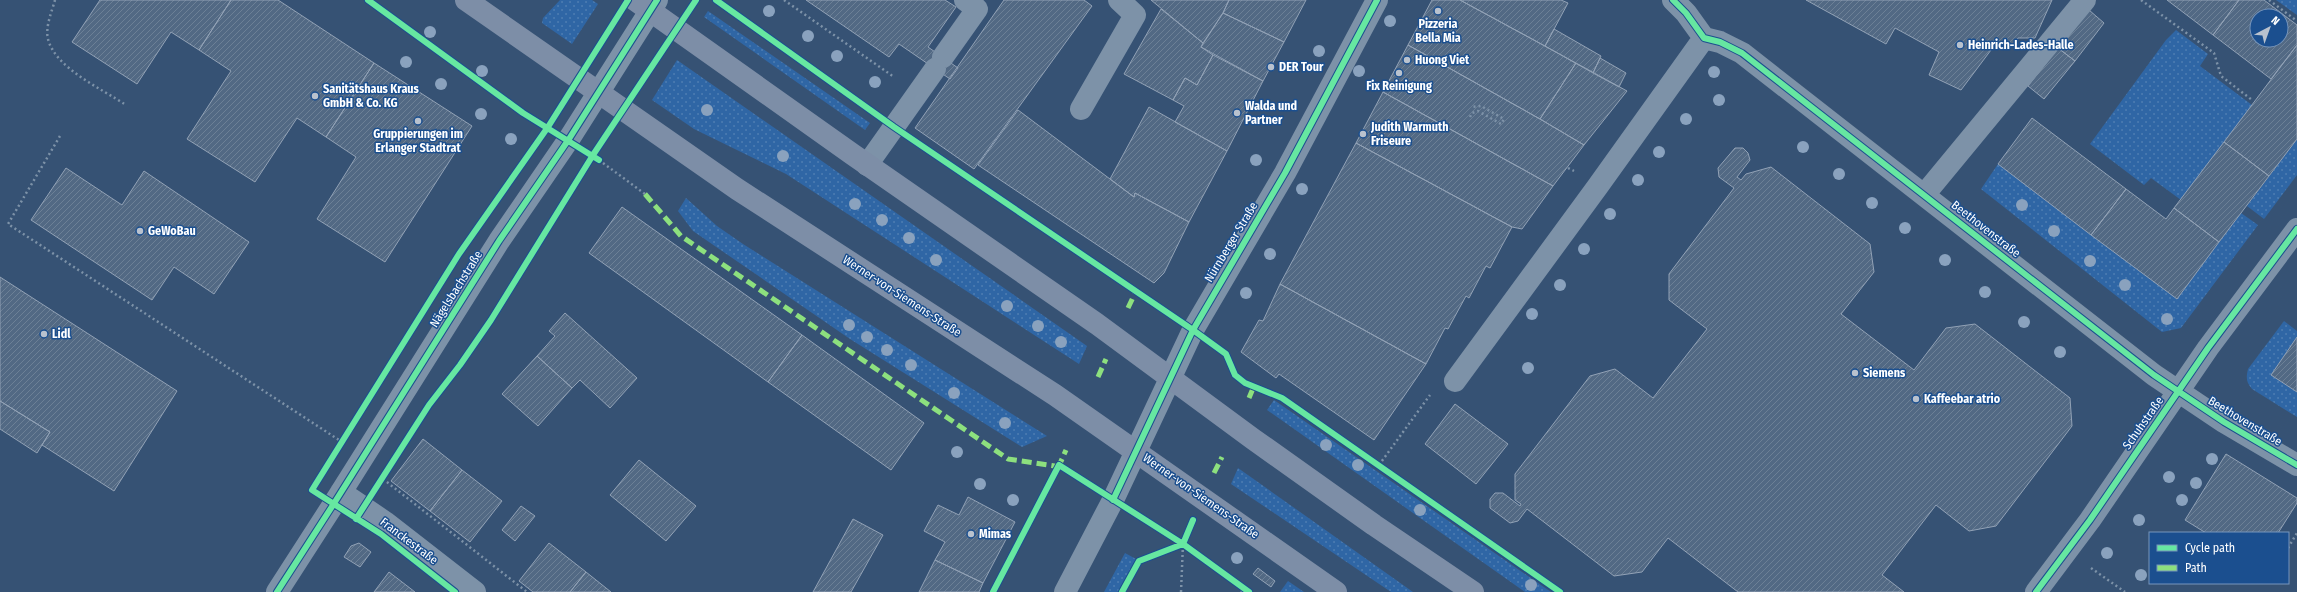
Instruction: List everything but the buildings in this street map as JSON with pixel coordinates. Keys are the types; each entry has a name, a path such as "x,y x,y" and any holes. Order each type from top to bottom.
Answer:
{"main road":[{"name":"Werner-von-Siemens-Straße","path":"472,0 557,65 737,189 1055,395 1336,592"},
{"path":"635,0 867,165 1170,377 1349,508 1473,592"}],"street":[{"name":"Nägelsbachstraße","path":"276,592 364,456 499,241 569,139 657,0"},
{"path":"867,165 977,9 965,0"},
{"path":"1081,109 1135,15 1119,0"},
{"name":"Nürnberger Straße","path":"1065,592 1113,500 1193,330 1285,173 1377,0"},
{"path":"1455,381 1704,38 1686,13 1673,0"},
{"path":"1924,195 2085,0"},
{"name":"Beethovenstraße","path":"1704,38 1720,42 1742,53 2178,392 2297,465"},
{"name":"Schuhstraße","path":"2036,592 2208,348 2297,229"},
{"name":"Franckestraße","path":"341,492 385,522 475,592"}],"path":[{"path":"56,0 49,18 48,38 54,53 65,66 126,105"},
{"path":"784,0 917,94"},
{"path":"2141,0 2214,53 2221,76 2252,100"},
{"path":"2269,0 2297,21"},
{"path":"1470,117 1472,113 1478,111 1501,124 1504,119 1481,106 1472,107"},
{"path":"60,136 8,224 364,456 381,478 527,592"},
{"path":"599,160 645,194"},
{"path":"1379,466 1432,393 1455,381"},
{"path":"2289,546 2297,533"},
{"path":"1181,592 1183,544"},
{"path":"2067,550 2125,592"},
{"path":"1241,592 1244,589"}],"shaded area":[{"path":"560,0 592,0 598,4 572,44 542,23 543,18"},
{"path":"2276,0 2297,0 2297,15"},
{"path":"708,11 870,123 865,130 704,17"},
{"path":"2176,30 2208,54 2200,66 2252,105 2181,200 2151,178 2144,185 2090,144 2166,40"},
{"path":"677,60 1087,346 1079,364 786,174 694,129 652,100"},
{"path":"2297,139 2297,175 2264,219 2247,206"},
{"path":"1998,164 2177,298 2241,213 2258,225 2181,328 2162,332 1981,189"},
{"path":"686,198 717,226 743,244 1047,436 1022,447 850,339 693,231 678,211"},
{"path":"2284,321 2297,331 2297,337 2271,375 2297,392 2297,417 2252,389 2247,380 2248,369"},
{"path":"1274,400 1551,592 1525,592 1267,410"},
{"path":"1238,468 1413,592 1391,592 1231,484"},
{"path":"1125,553 1136,559 1118,592 1104,592"},
{"path":"1288,581 1304,592 1280,592"}],"marked path":[{"path":"645,194 681,236 1008,459 1061,467"},
{"path":"1128,308 1136,291"},
{"path":"1098,377 1106,359"},
{"path":"1249,398 1254,386"},
{"path":"1058,468 1066,450"},
{"path":"1214,473 1222,457"}],"cycle path":[{"path":"368,0 523,113 599,160"},
{"path":"455,592 381,534 312,490 459,254 548,127 628,0"},
{"path":"277,592 499,241 569,139 657,0"},
{"path":"356,519 429,405 460,365 491,320 593,155 696,0"},
{"path":"716,0 894,127 1193,330 1226,354 1235,375 1245,383 1282,398 1560,592"},
{"path":"1113,500 1193,330 1285,173 1377,0"},
{"path":"1673,0 1686,13 1704,38 1720,42 1742,53 2154,375 2224,422 2297,465"},
{"path":"2036,592 2090,520 2208,348 2297,229"},
{"path":"993,592 1059,465 1183,544 1249,592"},
{"path":"1122,592 1139,561 1183,544 1193,520"}],"place":[{"name":"Pizzeria Bella Mia","path":"1438,11"},
{"name":"Heinrich-Lades-Halle","path":"1960,45"},
{"name":"Huong Viet","path":"1407,60"},
{"name":"DER Tour","path":"1271,67"},
{"name":"Fix Reinigung","path":"1399,73"},
{"name":"Sanitätshaus Kraus GmbH & Co. KG","path":"315,96"},
{"name":"Walda und Partner","path":"1237,113"},
{"name":"Gruppierungen im Erlanger Stadtrat","path":"418,121"},
{"name":"Judith Warmuth Friseure","path":"1363,134"},
{"name":"GeWoBau","path":"140,231"},
{"name":"Lidl","path":"44,334"},
{"name":"Siemens","path":"1855,373"},
{"name":"Kaffeebar atrio","path":"1916,399"},
{"name":"Mimas","path":"971,534"}]}
